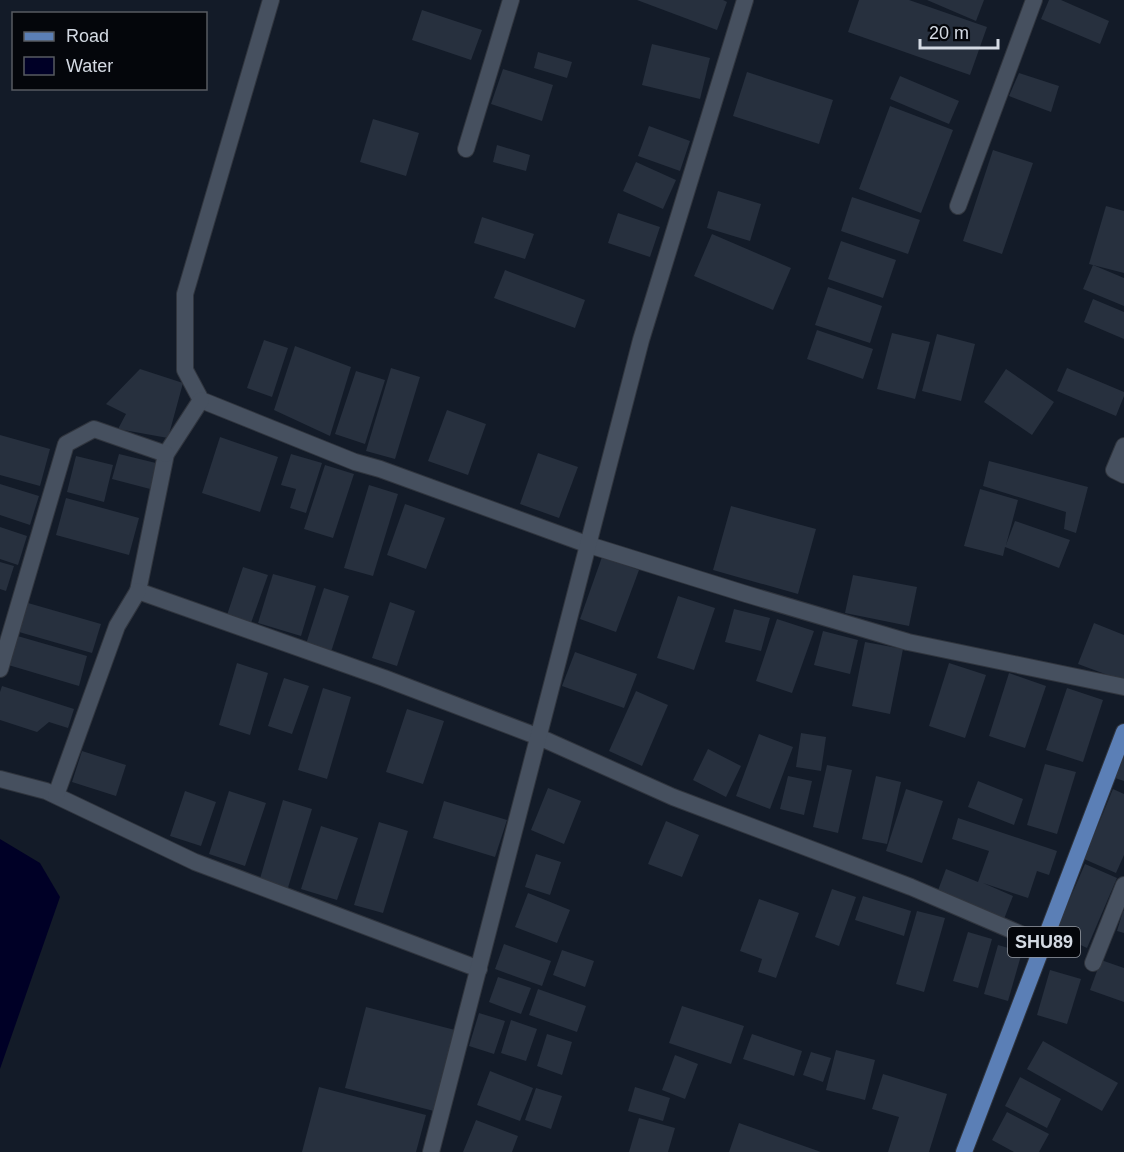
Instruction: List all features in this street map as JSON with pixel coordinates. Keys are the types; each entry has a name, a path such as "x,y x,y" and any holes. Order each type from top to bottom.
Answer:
{"main road":[{"name":"SHU89","path":"964,1152 1124,732"}],"street":[{"path":"271,0 185,294 185,370 201,400 355,462 589,545 746,594 908,642 1124,687"},
{"path":"466,149 511,0"},
{"path":"431,1152 641,340 745,0"},
{"path":"958,206 1034,0"},
{"path":"56,795 117,626 138,591 166,454 201,400"},
{"path":"0,669 66,444 94,429 166,454"},
{"path":"1124,446 1114,470 1124,475"},
{"path":"138,591 384,678 539,737 672,797 911,887 1044,944"},
{"path":"0,779 46,791 195,862 479,969"},
{"path":"1093,963 1124,885"}],"water":[{"path":"0,839 40,863 60,897 0,1069"}],"building":[{"path":"637,0 723,0 727,2 717,30"},
{"path":"859,0 909,0 987,27 970,75 848,32"},
{"path":"927,0 984,0 976,21"},
{"path":"1049,0 1061,0 1109,21 1100,44 1041,19"},
{"path":"422,10 482,30 471,60 412,40"},
{"path":"652,44 710,58 700,99 642,85"},
{"path":"538,52 572,62 567,78 534,68"},
{"path":"503,69 553,85 542,121 491,104"},
{"path":"747,72 833,100 819,144 733,116"},
{"path":"1019,73 1059,86 1051,112 1009,96"},
{"path":"900,76 959,101 949,124 890,99"},
{"path":"890,106 953,130 921,213 859,189"},
{"path":"373,119 419,133 406,176 360,162"},
{"path":"649,126 690,141 680,171 638,156"},
{"path":"497,145 530,155 526,171 493,162"},
{"path":"993,150 1033,163 1002,254 963,241"},
{"path":"636,162 676,180 663,209 623,191"},
{"path":"718,191 761,204 750,241 707,228"},
{"path":"852,197 920,220 908,254 841,231"},
{"path":"1106,206 1124,211 1124,273 1089,264"},
{"path":"618,213 660,227 650,257 608,243"},
{"path":"482,217 534,234 525,259 474,243"},
{"path":"712,234 791,268 773,310 694,276"},
{"path":"841,241 896,260 883,298 828,279"},
{"path":"1093,265 1124,278 1124,306 1083,289"},
{"path":"505,270 585,300 575,328 494,298"},
{"path":"828,287 882,306 870,343 815,325"},
{"path":"1093,299 1124,312 1124,339 1084,322"},
{"path":"817,330 873,349 863,379 807,359"},
{"path":"892,333 930,342 915,399 877,389"},
{"path":"937,334 975,344 961,401 922,391"},
{"path":"264,340 288,348 272,397 247,388"},
{"path":"295,346 351,367 330,436 274,410"},
{"path":"391,368 420,377 395,459 366,451"},
{"path":"1067,368 1124,392 1116,416 1057,391"},
{"path":"140,369 183,383 168,438 118,429 126,414 106,404"},
{"path":"1006,369 1054,402 1032,435 984,402"},
{"path":"356,371 385,380 365,444 335,434"},
{"path":"447,410 486,424 468,475 428,461"},
{"path":"0,435 50,449 40,486 0,475"},
{"path":"220,437 278,457 260,512 202,493"},
{"path":"538,453 578,467 559,518 520,504"},
{"path":"119,454 160,464 154,490 112,479"},
{"path":"291,454 322,463 306,513 290,508 296,489 281,485"},
{"path":"76,456 113,465 104,502 67,492"},
{"path":"989,461 1088,487 1076,533 1064,529 1066,512 983,486"},
{"path":"325,465 354,474 333,538 304,529"},
{"path":"0,484 39,496 30,525 0,515"},
{"path":"369,485 398,494 373,576 344,568"},
{"path":"980,489 1018,500 1006,545 1015,521 1070,540 1059,568 1005,547 1003,556 964,546"},
{"path":"66,498 139,518 129,555 56,535"},
{"path":"405,504 445,518 426,569 387,555"},
{"path":"731,506 816,529 798,594 713,570"},
{"path":"0,527 27,536 18,565 0,559"},
{"path":"602,557 639,570 616,632 580,619"},
{"path":"0,562 14,566 6,591 0,589"},
{"path":"243,567 268,575 251,623 227,615"},
{"path":"273,574 316,586 301,636 258,623"},
{"path":"853,575 917,587 909,626 845,613"},
{"path":"324,588 349,596 331,652 306,644"},
{"path":"678,596 715,608 694,670 657,658"},
{"path":"390,602 415,611 397,666 372,658"},
{"path":"28,603 101,624 92,653 19,632"},
{"path":"734,609 770,618 761,651 725,642"},
{"path":"777,619 814,631 792,693 756,681"},
{"path":"1094,623 1124,635 1124,681 1078,664"},
{"path":"823,631 858,640 850,674 814,665"},
{"path":"14,635 87,656 79,686 5,664"},
{"path":"865,642 903,649 890,714 852,706"},
{"path":"575,652 637,674 624,708 562,686"},
{"path":"237,663 268,673 250,735 219,725"},
{"path":"949,663 986,675 965,738 929,726"},
{"path":"1009,673 1046,686 1025,748 989,736"},
{"path":"284,678 309,686 292,734 268,726"},
{"path":"2,686 74,709 68,728 49,722 37,732 0,720"},
{"path":"323,688 351,697 327,779 298,770"},
{"path":"1067,688 1103,700 1083,762 1046,750"},
{"path":"636,691 668,705 642,766 609,751"},
{"path":"407,709 444,721 423,784 386,772"},
{"path":"801,733 826,737 821,771 796,767"},
{"path":"759,734 793,747 770,809 736,796"},
{"path":"708,749 741,766 726,797 693,780"},
{"path":"82,751 126,765 116,796 72,782"},
{"path":"1124,756 1124,781 1115,778"},
{"path":"1045,764 1076,772 1057,834 1027,825"},
{"path":"827,765 852,770 838,833 813,827"},
{"path":"788,776 812,781 804,815 780,809"},
{"path":"876,776 901,782 887,844 862,839"},
{"path":"978,781 1023,799 1014,825 968,807"},
{"path":"548,788 581,801 564,844 531,830"},
{"path":"906,789 943,801 922,863 886,851"},
{"path":"1113,789 1124,794 1124,855 1116,873 1084,859"},
{"path":"185,791 216,802 201,846 170,836"},
{"path":"229,791 266,803 245,866 209,854"},
{"path":"283,800 312,809 287,891 259,882"},
{"path":"444,801 507,820 495,857 433,838"},
{"path":"958,818 1057,851 1049,875 1037,871 1028,898 983,883 1013,896 1004,919 937,893 946,869 978,882 989,851 952,839"},
{"path":"666,821 699,835 682,877 648,864"},
{"path":"379,822 408,831 383,913 354,905"},
{"path":"321,826 358,838 337,900 301,889"},
{"path":"536,854 561,862 550,895 525,887"},
{"path":"1085,864 1117,878 1087,948 1055,933"},
{"path":"832,889 856,897 839,946 815,937"},
{"path":"528,893 570,910 557,943 515,927"},
{"path":"863,896 911,911 904,936 855,920"},
{"path":"759,899 799,913 776,978 758,972 762,959 740,951"},
{"path":"917,911 945,918 924,992 896,984"},
{"path":"1124,911 1124,933 1117,931"},
{"path":"968,932 992,939 978,988 953,981"},
{"path":"504,944 551,961 542,986 495,969"},
{"path":"998,945 1022,952 1008,1001 984,994"},
{"path":"562,950 594,961 585,987 553,975"},
{"path":"1101,960 1124,968 1124,1002 1090,990"},
{"path":"1050,970 1081,979 1067,1024 1037,1015"},
{"path":"498,977 531,988 521,1014 489,1002"},
{"path":"538,989 586,1006 577,1032 529,1015"},
{"path":"682,1006 744,1026 731,1064 669,1043"},
{"path":"366,1007 455,1030 434,1111 345,1088"},
{"path":"479,1013 505,1021 494,1054 469,1046"},
{"path":"511,1020 537,1029 526,1061 501,1053"},
{"path":"547,1034 572,1042 562,1075 537,1066"},
{"path":"752,1034 802,1051 794,1076 743,1059"},
{"path":"1043,1041 1118,1083 1102,1111 1027,1069"},
{"path":"836,1050 875,1060 865,1100 826,1090"},
{"path":"811,1052 831,1058 823,1082 803,1075"},
{"path":"675,1055 698,1064 685,1099 662,1090"},
{"path":"490,1071 533,1088 520,1121 477,1105"},
{"path":"883,1074 947,1094 929,1152 888,1152 899,1117 872,1109"},
{"path":"1020,1077 1061,1099 1047,1128 1005,1106"},
{"path":"319,1087 426,1115 416,1152 302,1152"},
{"path":"635,1087 670,1098 663,1121 628,1111"},
{"path":"536,1088 562,1096 551,1129 525,1120"},
{"path":"1007,1112 1049,1134 1039,1152 1014,1152 992,1140"},
{"path":"639,1118 675,1128 668,1152 629,1152"},
{"path":"476,1120 518,1136 512,1152 463,1152"},
{"path":"739,1123 821,1152 729,1152"}]}
